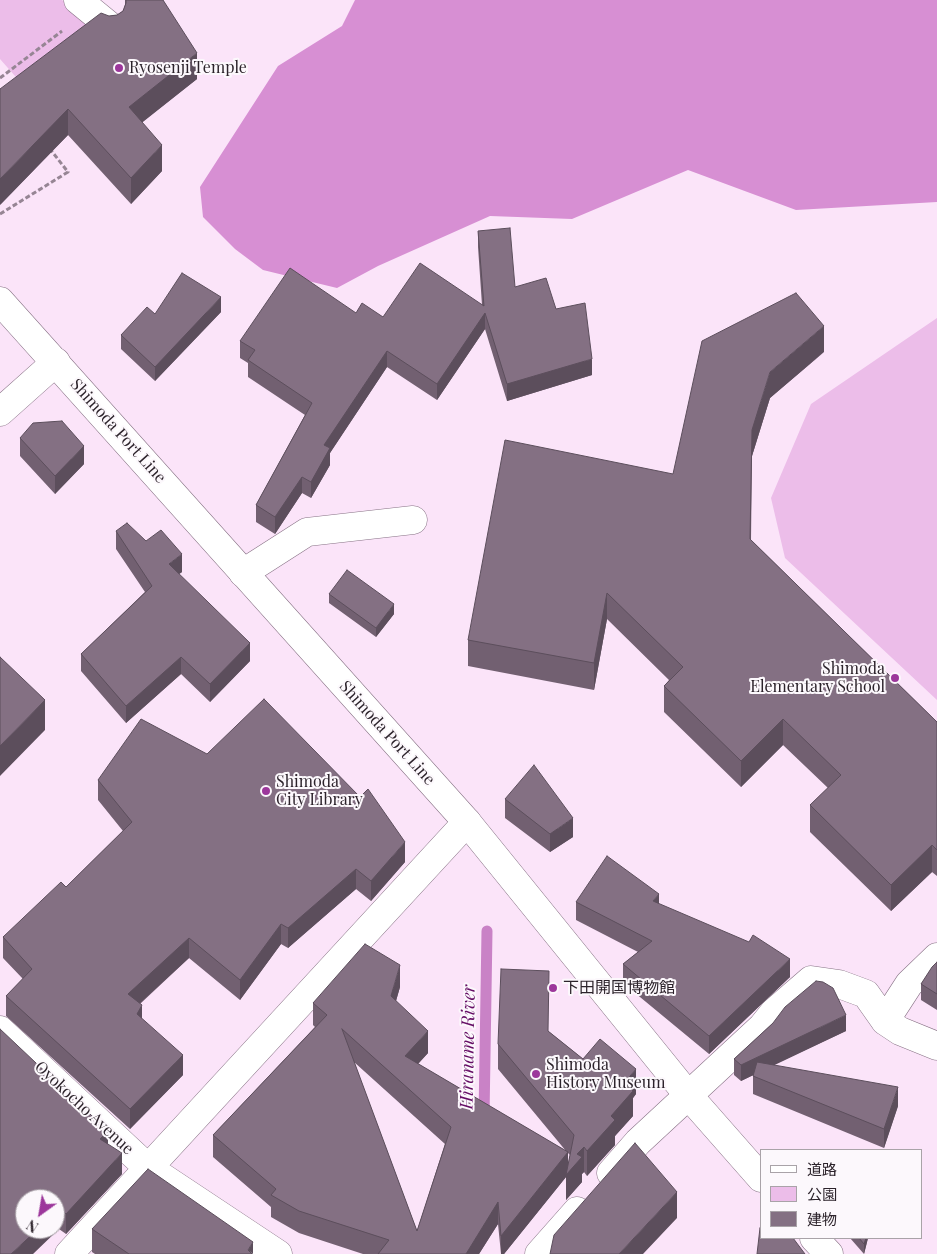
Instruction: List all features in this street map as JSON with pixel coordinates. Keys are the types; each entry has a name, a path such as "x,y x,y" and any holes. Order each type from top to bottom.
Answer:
{"street":[{"name":"Shimoda Port Line","path":"0,301 467,822 688,1095 760,1177"},
{"path":"0,412 56,362"},
{"path":"244,573 307,532 413,520"},
{"path":"69,1254 147,1166 467,822"},
{"path":"886,1020 909,984 937,957"},
{"path":"539,1254 638,1142 762,1027 774,1012 811,980 839,984 866,994 886,1020 900,1031 937,1046"},
{"name":"Oyokocho Avenue","path":"0,1030 147,1166 278,1254"},
{"path":"815,1239 829,1254"}],"path":[{"path":"0,78 93,13"},
{"path":"0,214 68,172 46,142"}],"green space":[{"path":"0,0 62,0 105,36 30,93 0,59"},
{"path":"937,318 937,700 785,558 771,498 811,404"}],"shaded area":[{"path":"355,0 937,0 937,202 796,210 688,170 572,219 490,216 378,266 337,288 263,270 235,249 203,217 200,187 278,66 342,26"}],"building":[{"path":"126,0 163,0 197,53 129,107 162,145 131,178 68,109 0,179 0,89 101,13 109,16 117,15 123,11"},
{"path":"510,228 515,287 546,278 556,309 585,303 592,359 507,384 485,313 437,384 387,351 324,445 330,448 311,482 302,477 275,517 256,505 312,403 248,360 255,350 240,341 290,268 356,313 362,303 383,317 420,263 484,306 478,231"},
{"path":"182,273 221,297 155,367 121,335 147,307 155,314"},
{"path":"796,293 824,326 770,372 752,430 750,539 937,722 937,850 932,845 891,885 810,805 841,775 783,719 741,761 664,686 683,667 607,593 594,663 468,640 505,440 673,474 702,341"},
{"path":"62,421 84,446 55,476 20,438 33,423"},
{"path":"127,523 146,541 161,530 182,554 169,564 250,643 210,684 181,657 126,706 81,654 152,586 116,531"},
{"path":"347,570 394,604 376,628 329,594"},
{"path":"0,657 45,700 0,746"},
{"path":"264,699 360,797 368,789 405,842 371,881 356,869 288,928 281,924 240,980 189,938 128,994 142,1005 137,1014 183,1055 130,1109 6,996 32,969 3,937 61,882 66,887 132,822 98,780 141,719 207,754"},
{"path":"534,765 573,818 550,834 505,799"},
{"path":"607,856 659,894 653,901 749,942 753,935 790,959 709,1036 623,964 652,941 576,902"},
{"path":"365,944 400,965 391,996 428,1031 405,1056 568,1152 501,1236 498,1202 466,1254 378,1254 389,1240 299,1211 271,1195 276,1189 213,1135 327,1015 313,1003","holes":["342,1029 451,1127 417,1231"]},
{"path":"937,962 937,994 921,984"},
{"name":"Shimoda History Museum","path":"501,969 549,971 548,1031 583,1059 600,1039 636,1069 625,1082 633,1091 611,1116 615,1120 587,1151 584,1147 577,1154 582,1157 566,1175 574,1135 498,1044"},
{"path":"816,981 823,982 833,988 846,1015 741,1065 734,1059 773,1023 785,1007"},
{"path":"0,1029 108,1131 100,1139 122,1153 66,1214 65,1189 15,1189 15,1239 27,1239 11,1254 0,1254"},
{"path":"757,1062 898,1087 884,1129 753,1076"},
{"path":"635,1143 677,1192 619,1254 550,1254 554,1235"},
{"path":"148,1169 253,1242 248,1250 252,1254 129,1254 92,1229"},
{"path":"760,1228 760,1239 794,1239 805,1254 757,1254"}],"waterway":[{"name":"Hiraname River","path":"484,1117 487,931"}],"place":[{"name":"Ryosenji Temple","path":"119,68"},
{"name":"Shimoda Elementary School","path":"895,678"},
{"name":"Shimoda City Library","path":"266,791"},
{"name":"下田開国博物館","path":"553,988"},
{"name":"Shimoda History Museum","path":"536,1074"}]}
